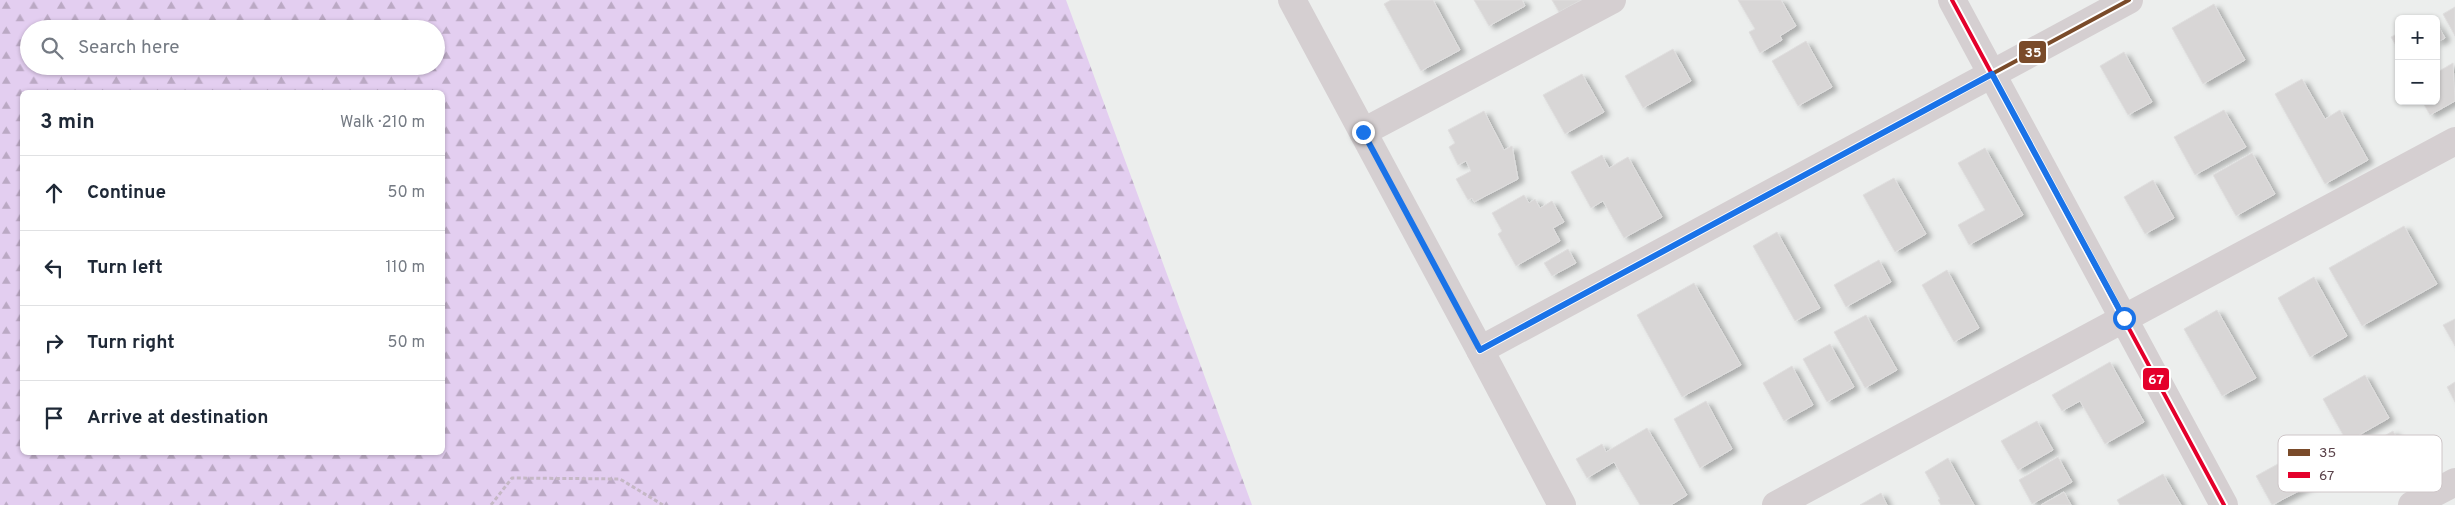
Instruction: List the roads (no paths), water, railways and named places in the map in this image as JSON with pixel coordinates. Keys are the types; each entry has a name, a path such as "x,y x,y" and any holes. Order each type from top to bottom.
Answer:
{"street":[{"path":"1292,0 1562,505"},
{"path":"1363,132 1612,0"},
{"path":"1952,0 2224,505"},
{"path":"1480,350 2129,0"},
{"path":"1776,505 2455,141"},
{"path":"2442,489 2455,482"},
{"path":"2412,505 2436,492"}]}
